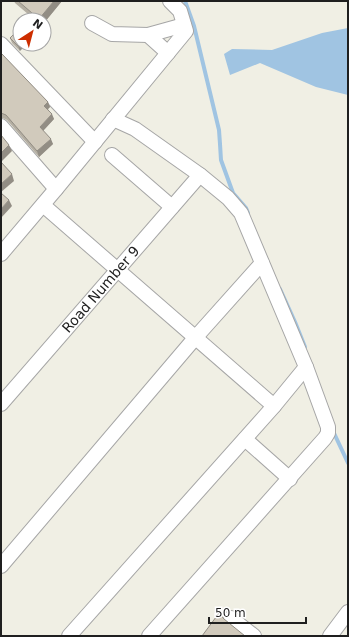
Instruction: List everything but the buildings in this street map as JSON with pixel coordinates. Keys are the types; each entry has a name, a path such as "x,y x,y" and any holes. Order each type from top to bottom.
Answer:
{"street":[{"path":"1,254 186,31 183,12 170,1"},
{"path":"92,23 112,34 148,35 183,12"},
{"path":"148,35 168,53"},
{"path":"1,44 95,142"},
{"path":"113,119 135,129 200,175 228,198 241,214 306,367 328,427 328,433 325,438 149,636"},
{"path":"1,126 56,189"},
{"path":"112,155 172,207"},
{"name":"Road Number 9","path":"1,404 200,175"},
{"path":"42,205 274,406"},
{"path":"1,566 195,338 262,263"},
{"path":"69,636 245,439 306,367"},
{"path":"245,439 290,478"},
{"path":"330,636 348,612"},
{"path":"231,618 254,636"}],"water":[{"path":"348,28 348,95 316,87 260,63 230,75 224,54 232,49 272,50 322,33"}],"waterway":[{"path":"185,1 194,26 219,130 221,160 233,193 246,208 248,213"},
{"path":"280,289 305,347"},
{"path":"333,431 348,463"}]}
